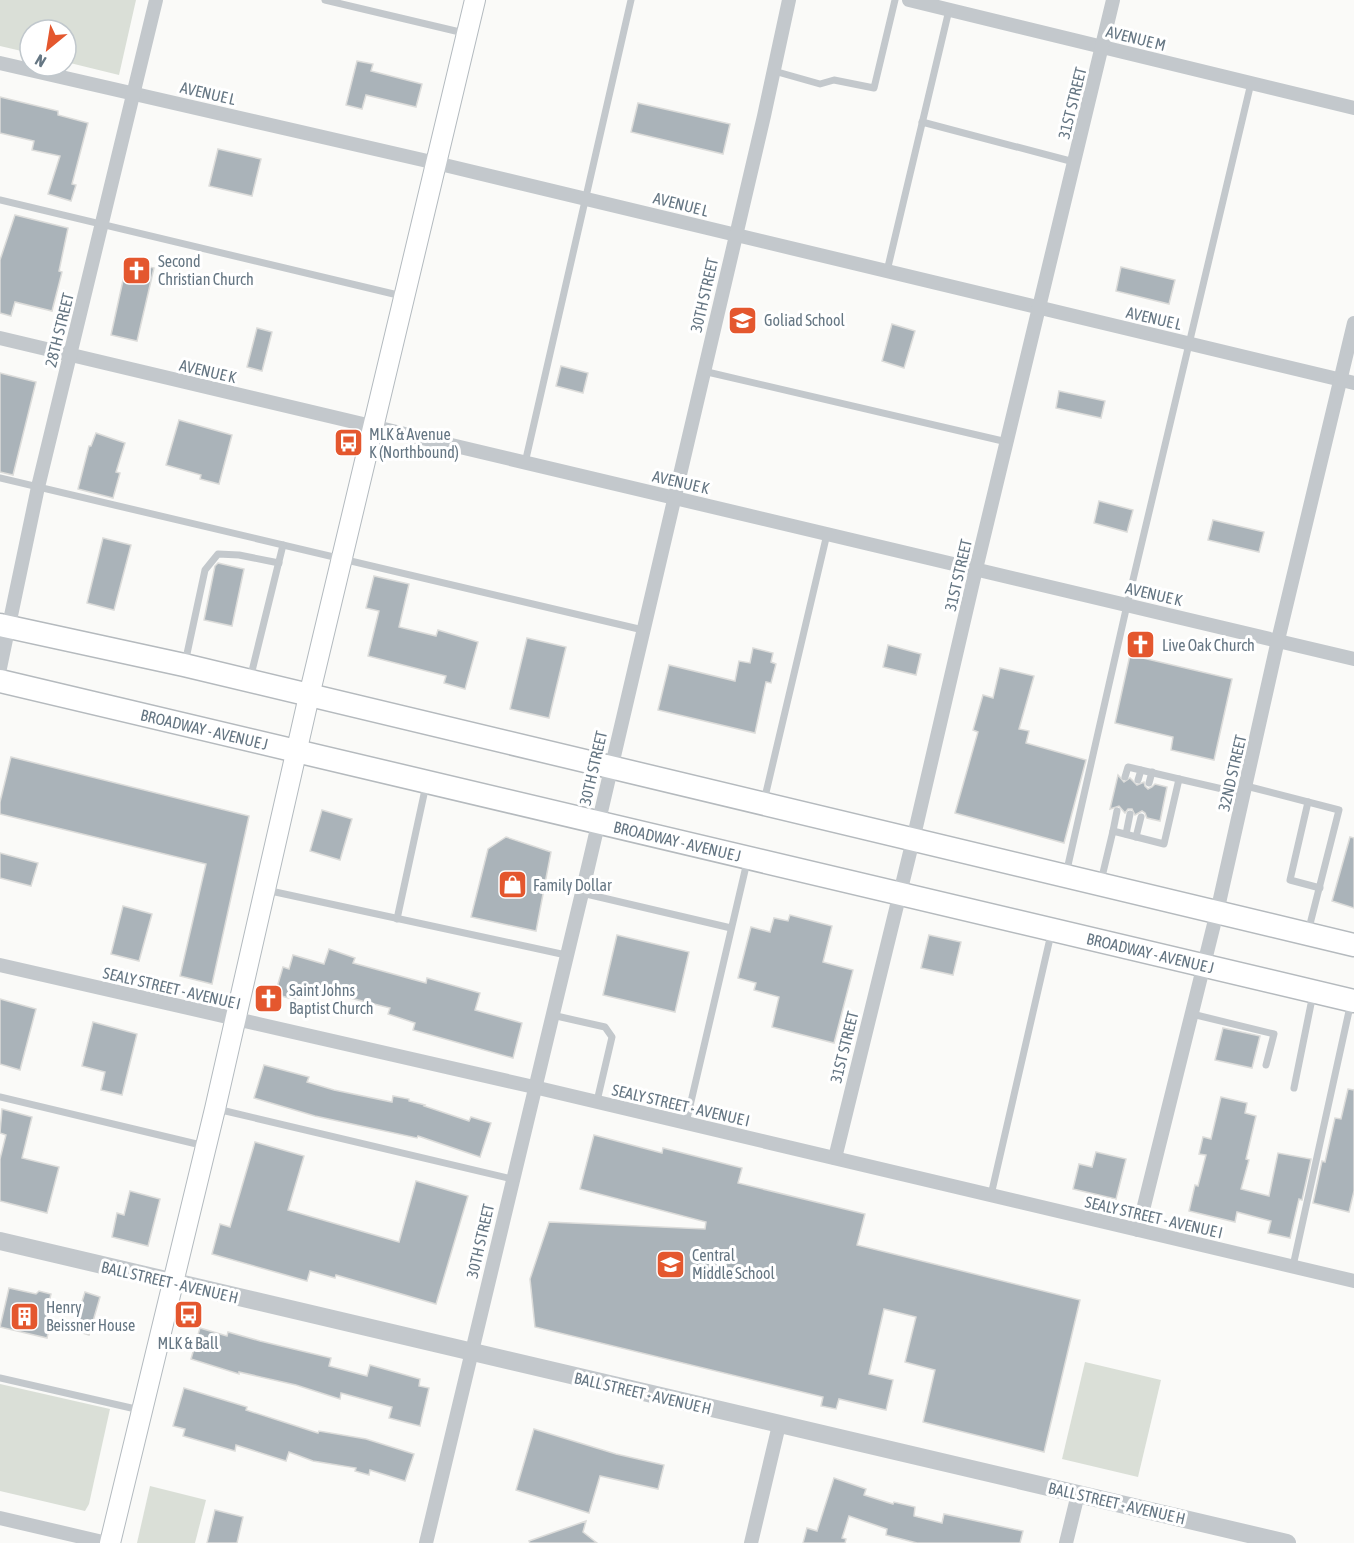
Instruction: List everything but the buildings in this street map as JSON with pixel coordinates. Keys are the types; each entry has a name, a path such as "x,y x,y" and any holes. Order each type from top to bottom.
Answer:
{"main road":[{"path":"109,1543 206,1146 372,426 475,0"},
{"path":"5,626 250,681 1354,945"},
{"name":"BROADWAY - AVENUE J","path":"0,681 1353,1001"}],"street":[{"name":"28TH STREET","path":"0,668 5,626 156,0"},
{"name":"30TH STREET","path":"426,1543 582,893 789,0"},
{"name":"AVENUE M","path":"909,0 1354,108"},
{"name":"31ST STREET","path":"835,1158 914,840 976,569 1113,0"},
{"name":"AVENUE L","path":"0,63 586,198 1347,381"},
{"name":"32ND STREET","path":"1138,1230 1217,912 1278,640 1347,381 1354,323"},
{"name":"AVENUE K","path":"0,338 1354,659"},
{"name":"SEALY STREET - AVENUE I","path":"0,965 597,1101 1354,1281"},
{"name":"BALL STREET - AVENUE H","path":"0,1241 1287,1543"},
{"path":"751,1543 779,1425"},
{"path":"1066,1543 1077,1494"},
{"path":"0,1518 109,1543"}],"lane":[{"path":"325,0 467,33"},
{"path":"525,463 631,0"},
{"path":"774,71 820,84 834,80 874,88 895,0"},
{"path":"887,271 949,10"},
{"path":"1066,876 1188,343 1251,83"},
{"path":"922,122 1074,162"},
{"path":"0,200 404,296"},
{"path":"703,372 1007,442"},
{"path":"0,478 643,630"},
{"path":"763,804 827,534"},
{"path":"250,681 283,545"},
{"path":"184,666 205,570 218,554 239,555 279,563"},
{"path":"1125,777 1128,767 1179,779 1308,801 1339,810 1308,934"},
{"path":"1138,780 1141,770"},
{"path":"1149,783 1152,772"},
{"path":"1113,831 1164,844 1179,779"},
{"path":"397,919 426,782"},
{"path":"1308,801 1290,880 1320,888"},
{"path":"1100,885 1118,811"},
{"path":"1126,834 1130,814"},
{"path":"1136,837 1140,816"},
{"path":"686,1123 748,858"},
{"path":"265,890 566,955"},
{"path":"582,893 731,928"},
{"path":"991,1195 1052,929"},
{"path":"1294,1088 1314,992"},
{"path":"1293,1266 1353,1001"},
{"path":"1192,1014 1274,1034 1266,1065"},
{"path":"551,1015 605,1027 612,1037 597,1101"},
{"path":"0,1097 206,1146"},
{"path":"215,1108 512,1179"},
{"path":"0,1377 142,1410"}],"shaded area":[{"path":"0,0 136,0 119,75 78,65 78,18 18,18 18,50 0,46"},
{"path":"1085,1362 1161,1380 1138,1477 1062,1459"},
{"path":"0,1384 110,1409 89,1504 85,1511 0,1491"},
{"path":"150,1486 206,1500 195,1543 137,1543"}],"place":[{"name":"Second Christian Church","path":"137,270"},
{"name":"Goliad School","path":"743,320"},
{"name":"MLK & Avenue K (Northbound)","path":"348,443"},
{"name":"Live Oak Church","path":"1141,645"},
{"name":"Family Dollar","path":"512,885"},
{"name":"Saint Johns Baptist Church","path":"268,999"},
{"name":"Central Middle School","path":"671,1264"},
{"name":"MLK & Ball","path":"188,1315"},
{"name":"Henry Beissner House","path":"25,1316"}]}
